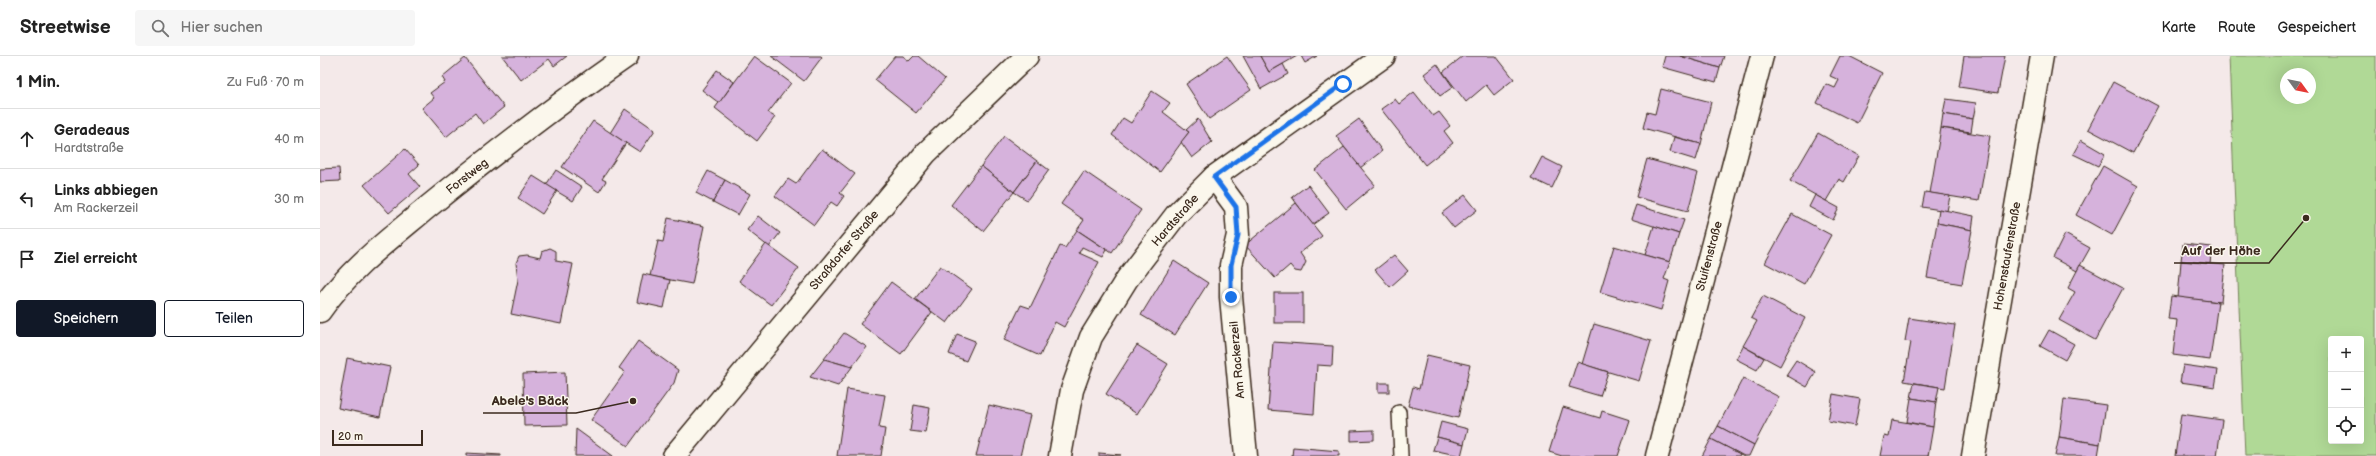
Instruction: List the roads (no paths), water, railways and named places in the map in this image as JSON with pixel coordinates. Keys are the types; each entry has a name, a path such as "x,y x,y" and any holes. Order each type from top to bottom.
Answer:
{"street":[{"name":"Forstweg","path":"320,311 371,254 567,97 627,56"},
{"name":"Straßdorfer Straße","path":"674,456 926,153 1027,56"},
{"name":"Hardtstraße","path":"1060,456 1072,390 1091,337 1126,279 1176,215 1214,177 1384,56"},
{"name":"Stuifenstraße","path":"1657,456 1762,56"},
{"name":"Hohenstaufenstraße","path":"1973,456 2042,56"},
{"name":"Am Rackerzeil","path":"1214,177 1236,207 1238,235 1231,265 1231,297 1246,456"}],"lane":[{"path":"1399,412 1401,456"}],"place":[{"name":"Auf der Höhe","path":"2306,218"},
{"name":"Abele's Bäck","path":"633,401"}]}
